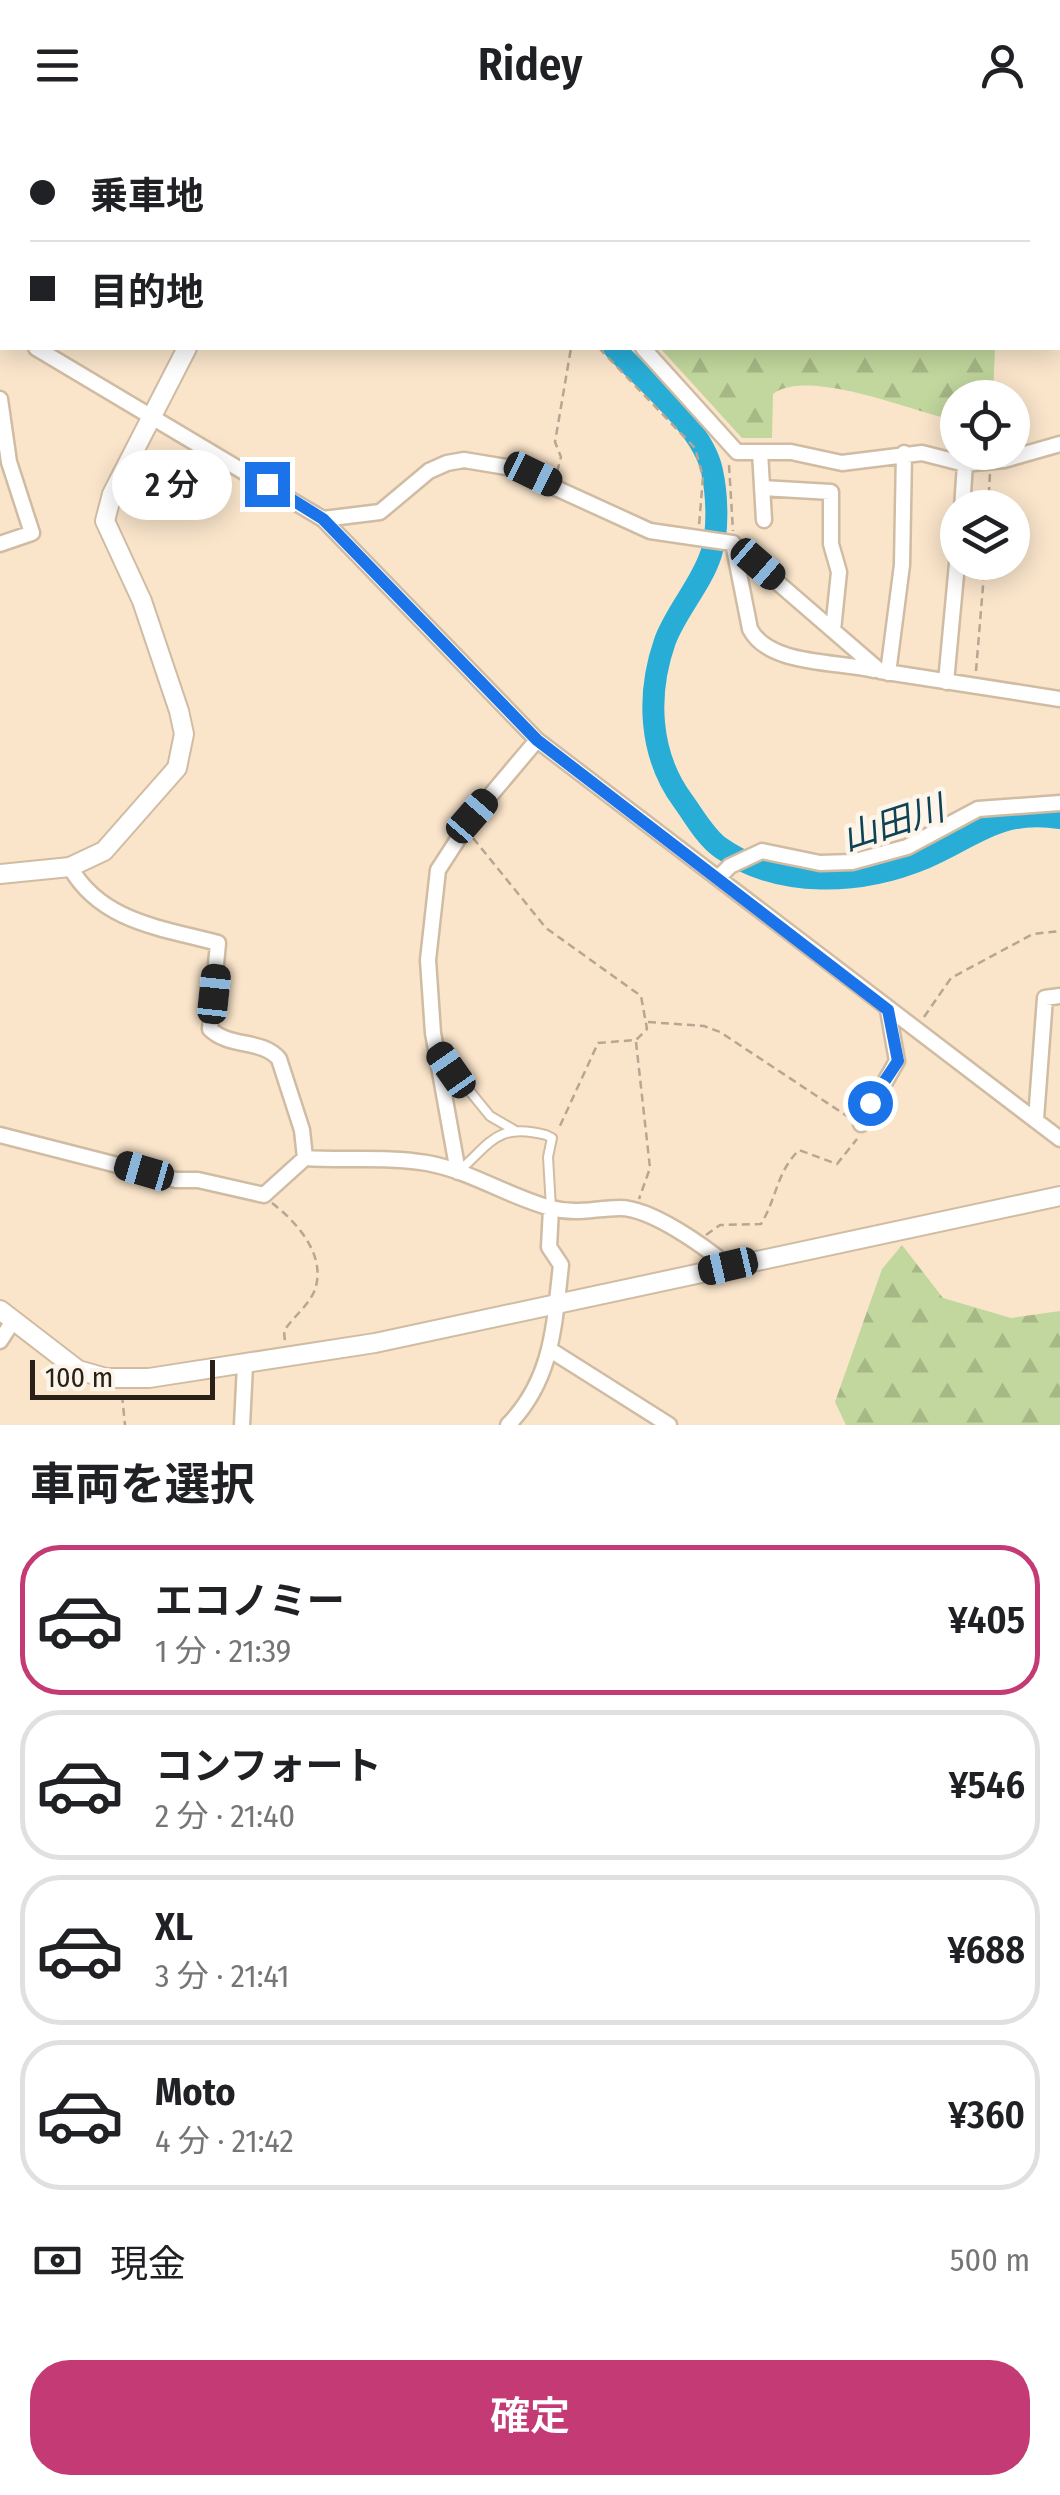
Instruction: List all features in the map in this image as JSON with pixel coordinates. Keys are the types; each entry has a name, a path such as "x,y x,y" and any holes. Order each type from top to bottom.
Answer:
{"street":[{"path":"39,350 323,519 537,740 1060,1138"},
{"path":"0,874 70,867 116,842 169,780 182,756 179,710 142,600 105,521 112,494 187,350"},
{"path":"645,350 737,452 791,452 842,463 904,453 940,459"},
{"path":"0,399 9,462 32,533 0,544"},
{"path":"1030,451 1060,444"},
{"path":"760,452 764,520"},
{"path":"884,672 902,564 904,453"},
{"path":"323,519 380,512 429,471 455,461 512,468 650,531 730,542 884,672"},
{"path":"762,488 831,492 831,544 839,572 832,630"},
{"path":"730,542 750,628 758,640 789,657 1060,699"},
{"path":"946,682 956,580"},
{"path":"458,1172 439,1053 432,1033 428,960 438,870 465,827 537,740"},
{"path":"720,877 730,866 762,852 820,862 852,862 907,847 978,809 1060,803"},
{"path":"70,867 81,886 120,917 218,943 210,1029 220,1038 273,1052 280,1059 302,1130 304,1158"},
{"path":"1036,1119 1045,998 1060,996"},
{"path":"861,1124 898,1061 888,1010"},
{"path":"0,1135 176,1180 198,1180 264,1195 304,1158 349,1162 374,1157 430,1164 551,1208 584,1214 614,1208 634,1212 698,1243 728,1266"},
{"path":"0,1341 6,1316 66,1364 92,1375 121,1378 288,1359 1060,1196"},
{"path":"508,1425 522,1411 552,1350 561,1265 549,1247 551,1208"},
{"path":"552,1350 670,1425"},
{"path":"242,1425 245,1364"}],"lane":[{"path":"439,1053 490,1116 514,1130 552,1138 548,1157 551,1208"},
{"path":"458,1172 483,1145 514,1130"}],"path":[{"path":"552,484 560,462 555,442 571,350"},
{"path":"600,350 695,448 702,478 699,540"},
{"path":"726,443 730,542"},
{"path":"974,686 983,580"},
{"path":"465,827 538,920 642,996 648,1022 636,1040 650,1168 634,1212"},
{"path":"914,1030 951,978 1033,934 1060,931"},
{"path":"648,1022 704,1026 720,1032 786,1080 861,1124 857,1139 837,1164 806,1150 795,1155 777,1179 771,1207 761,1224 720,1225 698,1243"},
{"path":"552,1138 598,1042 636,1040"},
{"path":"264,1195 318,1258 314,1292 284,1331 288,1359"},
{"path":"121,1378 125,1425"}],"green space":[{"path":"662,350 995,350 994,380 940,380 940,416 859,393 789,387 773,394 772,438 742,438"},
{"path":"902,1245 943,1298 1011,1318 1060,1311 1060,1425 846,1425 835,1402 882,1269"}],"waterway":[{"name":"山田川","path":"616,350 685,421 712,471 714,545 665,641 653,703 663,764 710,839 744,861 769,871 847,878 925,858 1003,821 1038,816 1060,818"}],"route":[{"path":"267,484 323,519 537,740 888,1010 898,1061 870,1103"}]}
